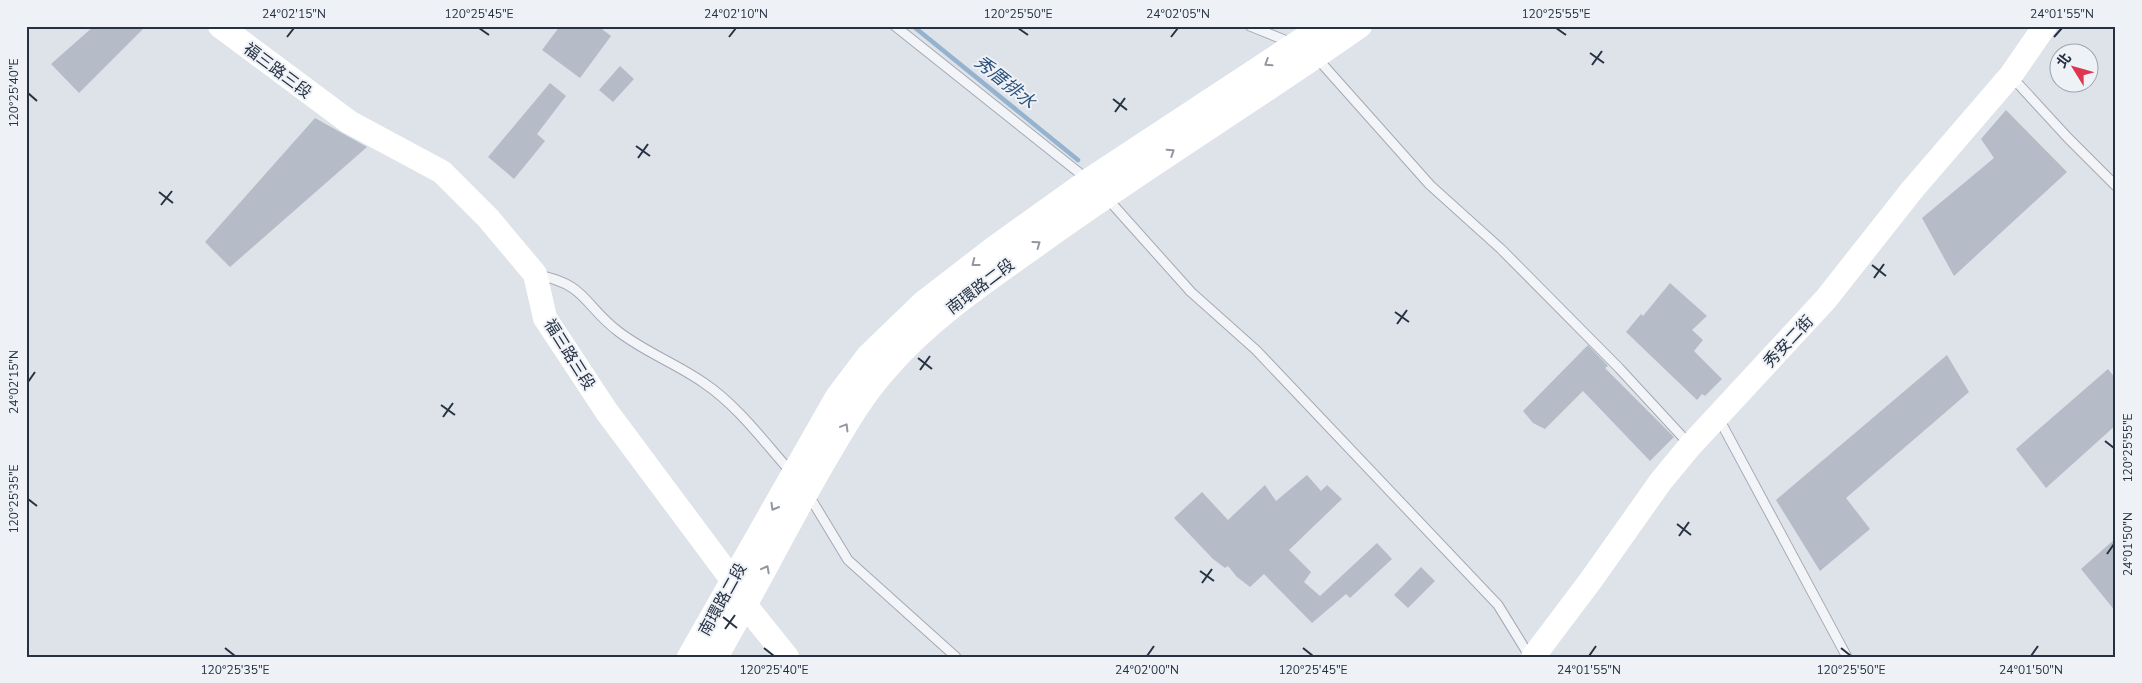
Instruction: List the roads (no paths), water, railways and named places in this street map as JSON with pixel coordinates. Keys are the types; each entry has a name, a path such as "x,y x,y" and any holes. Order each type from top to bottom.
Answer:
{"street":[{"name":"福三路三段","path":"220,26 349,122 442,172 488,218 535,274 546,318 607,412 733,581 746,606 787,657"},
{"name":"南環路二段","path":"1306,51 1323,26"},
{"name":"南環路二段","path":"689,657 733,581 799,483 887,367 932,322 1097,188 1306,51 1360,26"},
{"name":"秀安二街","path":"1531,657 1592,580 1661,481 1690,446 1826,299 1912,190 2011,76 2045,26"},
{"name":"南環路二段","path":"716,657 746,606 799,483"}],"lane":[{"path":"895,26 1097,188 1191,292 1256,350 1498,605 1531,657"},
{"path":"1250,26 1306,51 1430,185 1521,270 1619,368 1690,446"},
{"path":"2011,76 2068,138 2116,186"},
{"path":"535,274 554,278 578,290 620,333 705,383 740,415 799,483 848,560 956,657"},
{"path":"1718,416 1847,657"}],"waterway":[{"name":"秀厝排水","path":"913,26 1078,160"}]}
